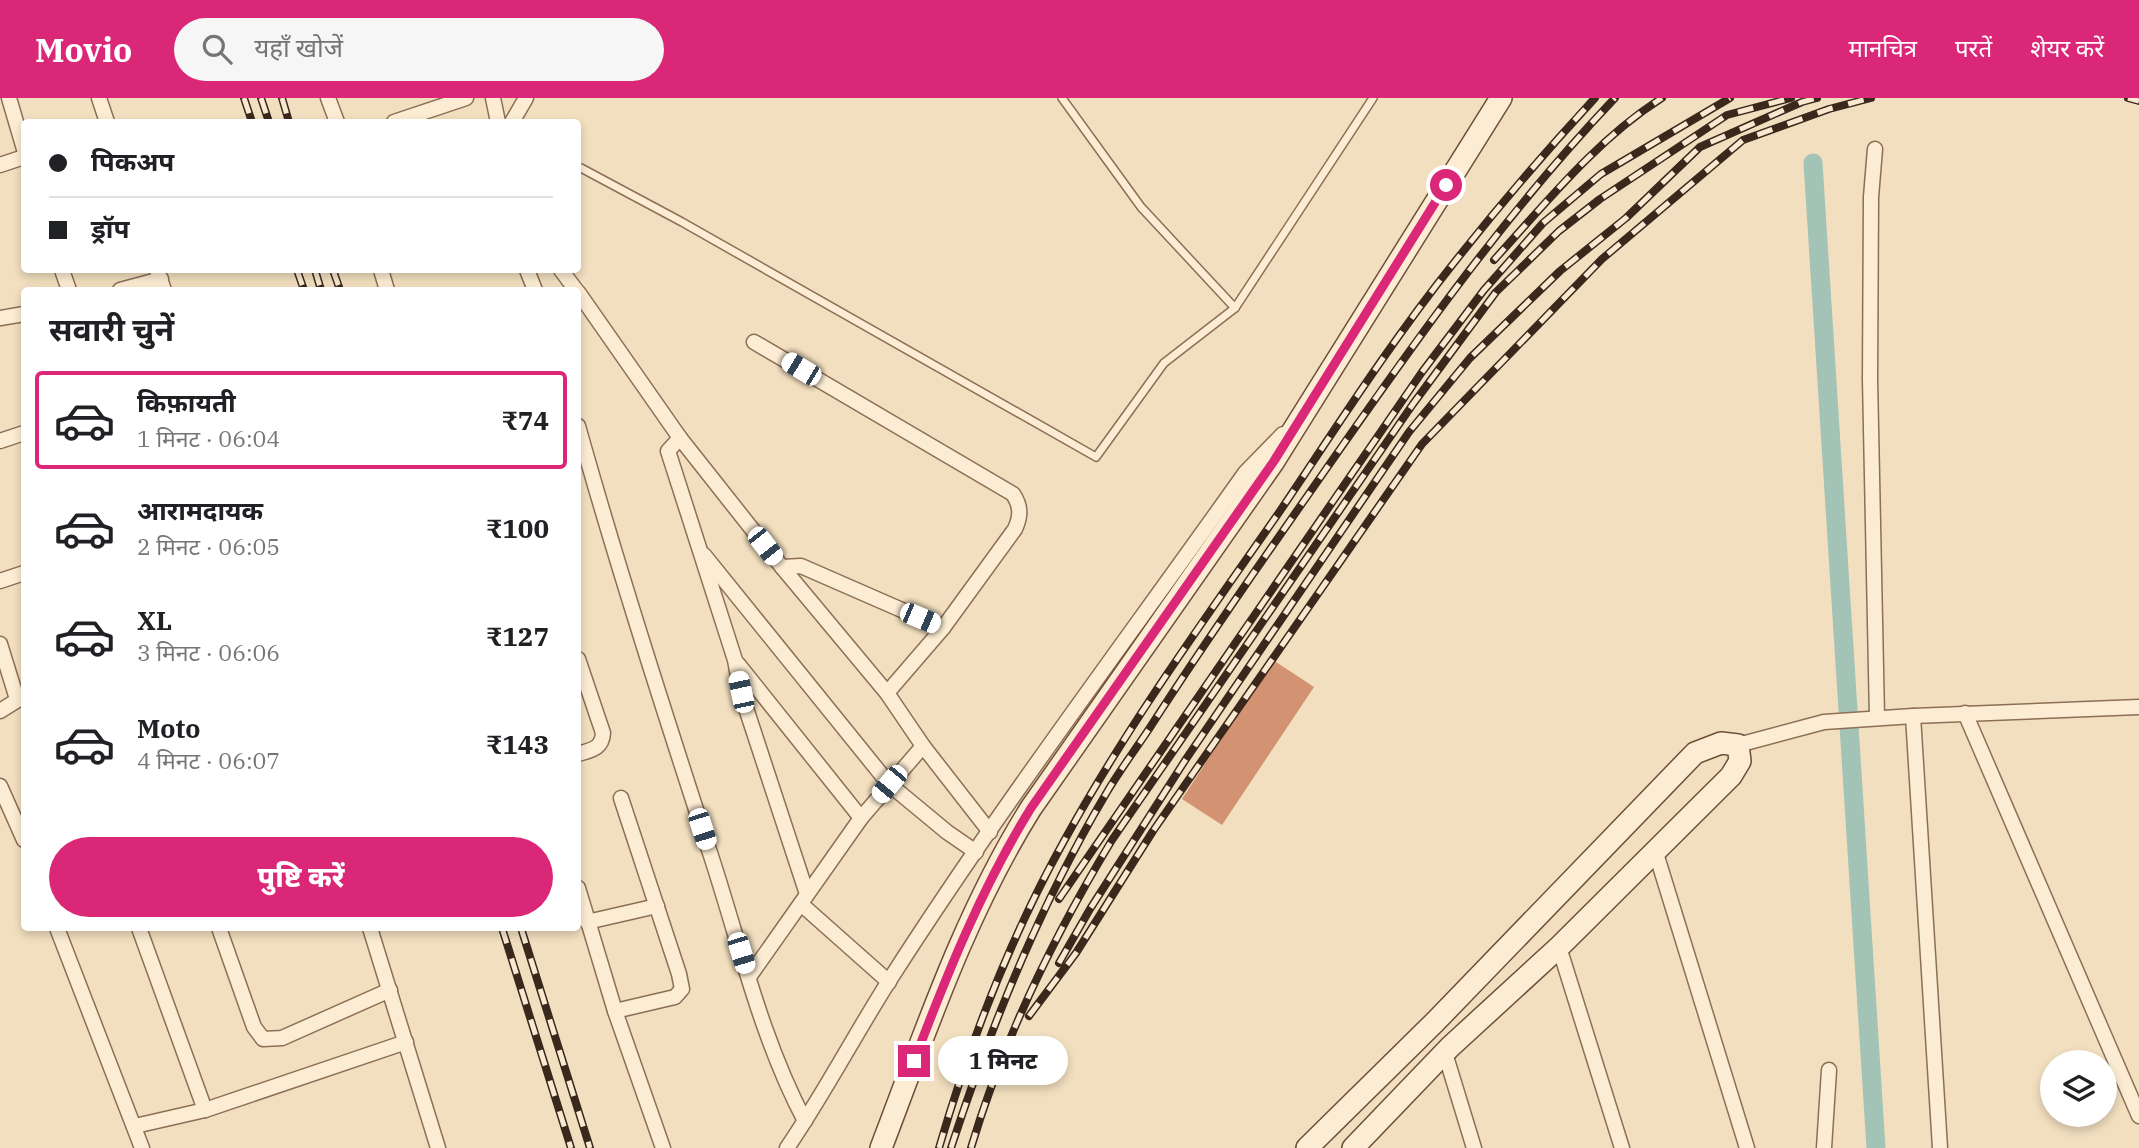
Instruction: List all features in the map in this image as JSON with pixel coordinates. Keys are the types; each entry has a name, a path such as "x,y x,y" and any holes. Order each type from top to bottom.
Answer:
{"street":[{"path":"9,98 21,139"},
{"path":"99,98 106,119"},
{"path":"328,98 336,119"},
{"path":"403,119 466,98"},
{"path":"494,98 498,119"},
{"path":"514,119 526,98"},
{"path":"881,1148 931,1017 986,886 1005,849 1274,461 1500,98"},
{"path":"1875,149 1871,197 1870,379 1877,718"},
{"path":"0,165 21,158"},
{"path":"563,273 574,287"},
{"path":"132,287 161,280"},
{"path":"581,297 680,438 782,567 887,693 923,746 990,832"},
{"path":"0,317 21,314"},
{"path":"754,342 1013,494 1018,502 1020,512 1015,529 943,628 887,693"},
{"path":"787,1148 888,982 990,832 1245,473 1305,411"},
{"path":"0,441 21,434"},
{"path":"581,437 611,545 748,977 784,1081 805,1121"},
{"path":"680,438 668,451 735,660 741,692 804,899 888,982"},
{"path":"698,548 889,784 947,832 976,852"},
{"path":"782,567 801,566 943,628"},
{"path":"0,581 21,574"},
{"path":"0,644 20,697 0,710"},
{"path":"735,660 861,818"},
{"path":"581,672 604,733 598,748 581,753"},
{"path":"1307,1148 1436,1022 1695,752 1721,743 1738,745 1824,722 1965,713 2139,707"},
{"path":"1965,713 2139,1116"},
{"path":"1913,716 1940,1148"},
{"path":"1353,1148 1445,1053 1559,947 1731,776 1740,761 1738,745"},
{"path":"748,977 861,818 923,746"},
{"path":"0,786 21,833"},
{"path":"615,1011 675,997 682,989 621,798"},
{"path":"1655,850 1747,1148"},
{"path":"581,899 615,1011 663,1148"},
{"path":"587,922 657,906"},
{"path":"58,931 142,1148"},
{"path":"140,931 205,1110"},
{"path":"220,931 254,1027 263,1039 282,1038 390,990"},
{"path":"371,931 438,1148"},
{"path":"1559,947 1622,1148"},
{"path":"135,1126 205,1110 406,1042"},
{"path":"1445,1053 1474,1148"},
{"path":"1824,1148 1829,1070"}],"lane":[{"path":"1062,98 1141,207 1235,308"},
{"path":"582,168 1096,457 1164,363 1235,308 1373,98"}],"building":[{"path":"1273,660 1314,687 1222,825 1182,799"}],"waterway":[{"path":"1813,163 1876,1148"}],"railway":[{"path":"244,98 251,119"},
{"path":"261,98 268,119"},
{"path":"282,98 288,119"},
{"path":"939,1148 964,1069 1009,953 1044,878 1114,756 1407,324 1487,221 1595,98"},
{"path":"951,1148 1019,965 1060,877 1112,784 1247,582 1454,290 1572,144 1615,98"},
{"path":"1494,260 1594,153 1615,133 1662,98"},
{"path":"1059,899 1422,372 1484,290 1543,223 1601,174 1730,98"},
{"path":"971,1148 1014,1028 1050,951 1112,840 1413,404 1496,292 1559,231 1600,199 1727,115 1791,98"},
{"path":"1059,963 1090,909 1186,759 1409,432 1470,358 1560,271 1626,218 1700,147 1802,102 1817,98"},
{"path":"1029,1016 1076,953 1153,831 1422,444 1602,259 1743,140 1829,109 1871,98"},
{"path":"2128,98 2139,101"},
{"path":"298,273 303,287"},
{"path":"316,273 320,287"},
{"path":"334,273 339,287"},
{"path":"503,931 571,1148"},
{"path":"522,931 590,1148"}],"route":[{"path":"914,1061 986,886 1005,849 1274,461 1446,185"}]}
